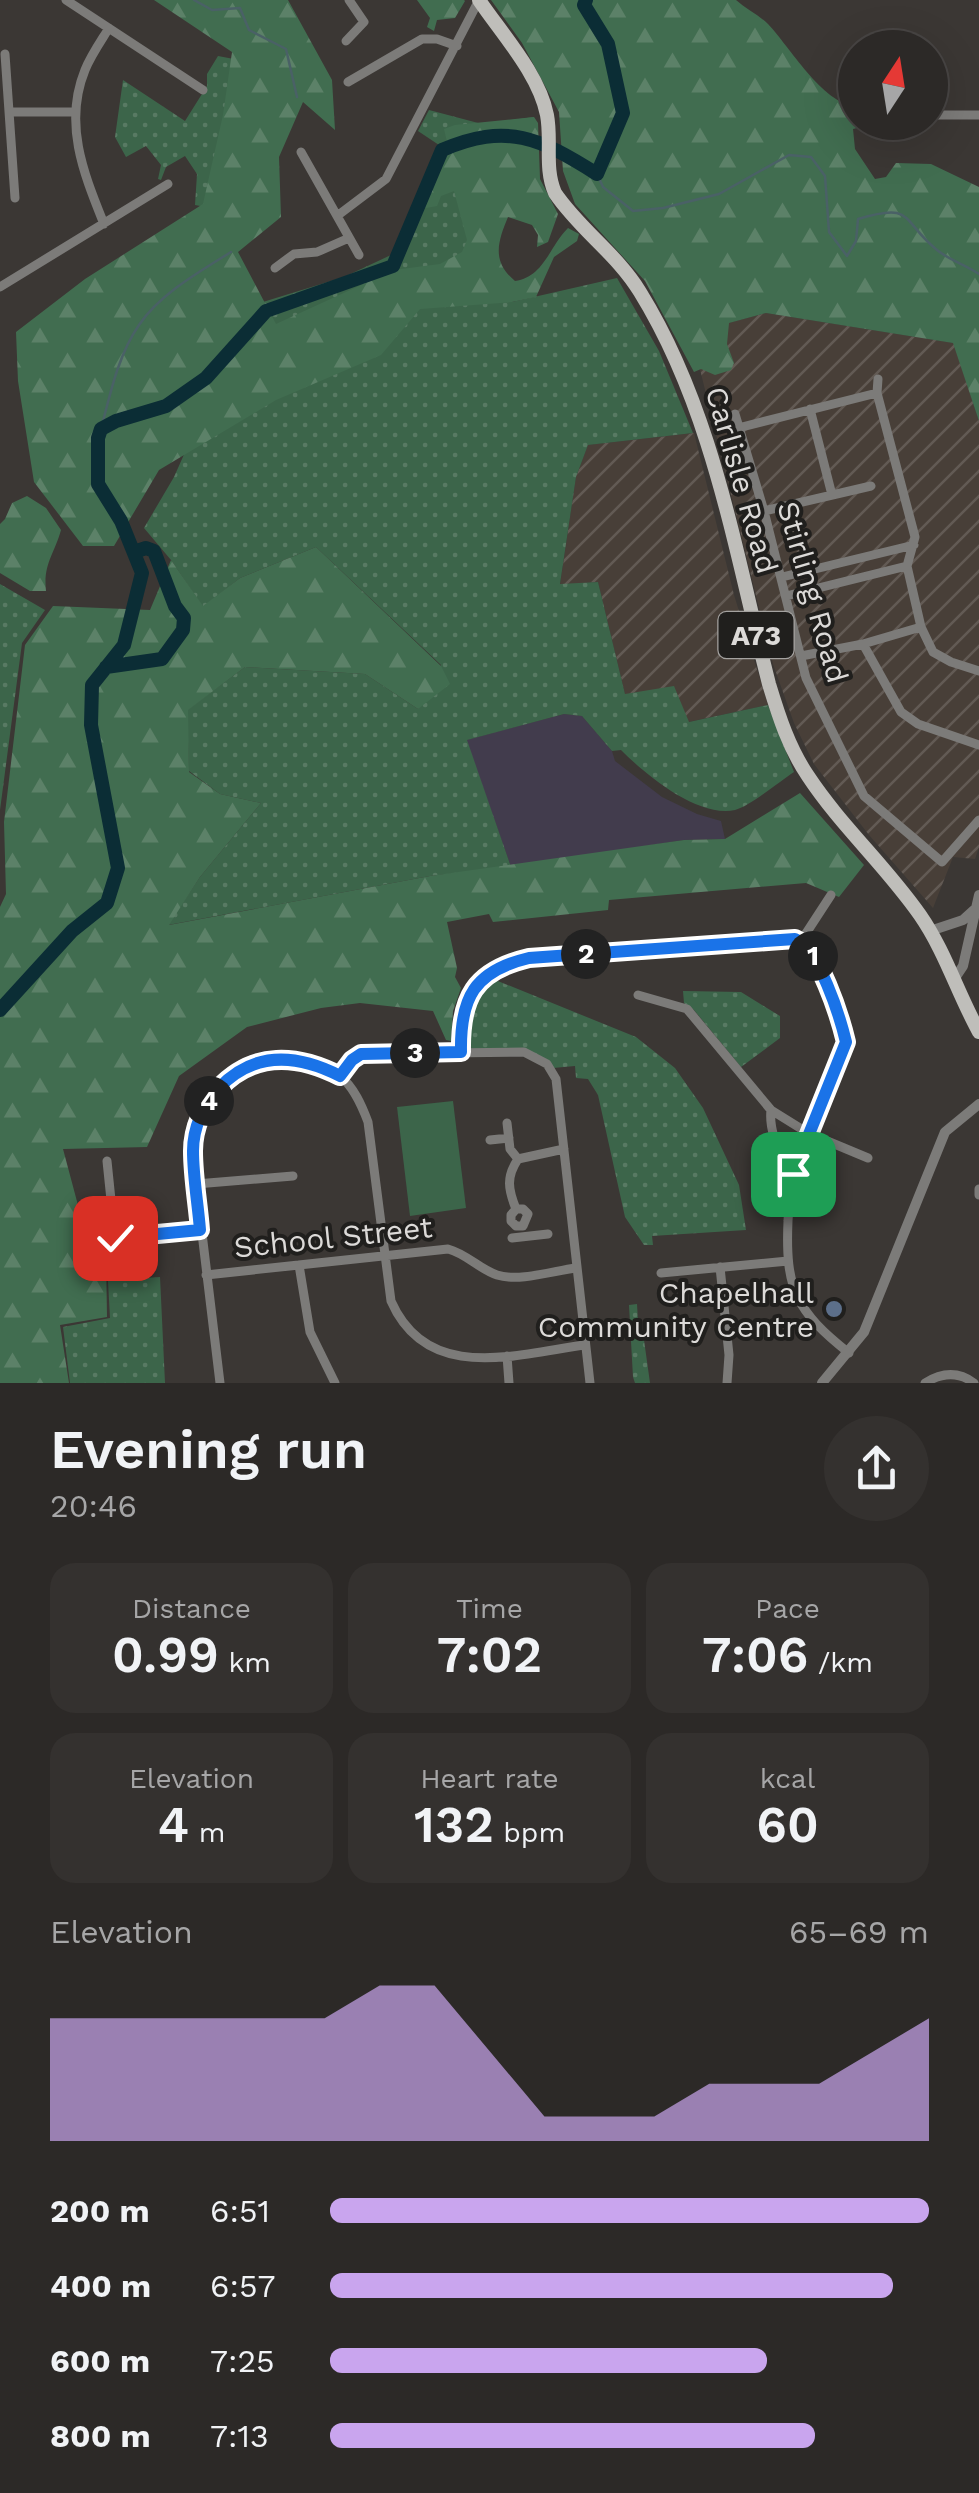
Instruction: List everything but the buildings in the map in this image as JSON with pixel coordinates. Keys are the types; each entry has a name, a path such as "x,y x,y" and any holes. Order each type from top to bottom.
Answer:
{"main road":[{"name":"Carlisle Road","path":"479,0 536,84 548,118 549,171 555,193 638,288 674,355 700,417 782,728 825,800 887,871 930,930 979,1032"}],"street":[{"path":"66,0 203,90"},
{"path":"346,41 364,22 349,0"},
{"path":"336,216 386,179 479,0"},
{"path":"104,224 80,165 76,112 86,68 109,28"},
{"path":"348,82 422,39 457,46"},
{"path":"6,54 15,198"},
{"path":"10,112 76,112"},
{"path":"948,115 979,116"},
{"path":"301,152 358,255"},
{"path":"0,288 168,184"},
{"path":"275,268 294,254 317,252 349,238"},
{"path":"878,380 877,394 914,545 907,566 921,627 933,652 979,671"},
{"path":"742,428 877,394"},
{"path":"810,410 832,495"},
{"name":"Stirling Road","path":"735,414 742,428 806,678 864,796 942,862 979,820"},
{"path":"764,511 871,486"},
{"path":"782,577 914,545"},
{"path":"786,596 907,566"},
{"path":"801,656 921,627"},
{"path":"863,644 900,712 918,724 979,745"},
{"path":"953,981 963,966 979,895"},
{"path":"801,941 832,896"},
{"path":"930,930 963,920 975,909"},
{"path":"948,924 962,933 966,949"},
{"path":"461,1052 465,1002 470,992 485,977 511,962 801,941 810,950 825,982 846,1042 793,1174 788,1261 794,1292 806,1314 849,1353"},
{"path":"638,995 687,1009 771,1110 808,1133 868,1158"},
{"path":"340,1076 361,1054 524,1052 547,1064 556,1080 590,1383"},
{"path":"220,1383 192,1150 198,1121 211,1097 234,1073 254,1062 283,1058 304,1061 340,1076 362,1105 368,1122 390,1301 400,1321 420,1341 456,1356 507,1356 584,1345"},
{"path":"822,1383 864,1332 945,1132 979,1104"},
{"path":"771,1110 776,1144 793,1174"},
{"path":"507,1123 510,1150 518,1159"},
{"path":"490,1140 508,1138"},
{"path":"518,1159 564,1149"},
{"path":"518,1159 508,1181 516,1209 525,1210 528,1217 518,1234 548,1234"},
{"path":"107,1161 115,1238"},
{"path":"196,1184 293,1176"},
{"path":"97,1240 200,1230"},
{"name":"School Street","path":"206,1275 448,1249 464,1253 494,1274 507,1276 576,1268"},
{"path":"660,1273 788,1261"},
{"path":"300,1266 310,1332 334,1383"},
{"path":"720,1267 729,1355 727,1383"},
{"path":"507,1356 509,1383"},
{"path":"925,1383 953,1374 974,1383"}],"shaded area":[{"path":"766,313 954,343 979,421 979,847 975,859 953,857 933,908 814,764 773,664 691,333"},
{"path":"694,433 734,595 768,705 688,722 625,694 598,582 560,585 576,477 588,445"},
{"path":"564,714 582,716 612,751 615,761 662,797 721,821 725,839 684,840 511,867 466,740"}],"green space":[{"path":"154,0 288,0 332,80 335,130 303,102 279,157 281,217 238,252 276,324 394,270 440,264 462,252 467,240 454,191 441,196 437,206 420,209 444,158 450,154 444,129 455,125 534,117 538,123 540,179 558,214 548,242 537,247 538,235 532,225 508,217 499,252 503,267 515,281 540,267 568,228 579,234 577,241 554,257 536,297 420,309 381,355 276,400 159,470 114,546 83,546 34,482 18,381 16,332 85,279 203,204 232,52"},
{"path":"417,0 465,1 455,18 437,20 434,31 427,27 430,18"},
{"path":"491,0 736,0 768,24 807,73 838,100 838,140 854,140 855,149 875,179 886,177 896,163 931,164 979,187 979,421 953,343 766,313 729,323 727,344 734,363 731,370 715,375 701,369 694,372 645,281 575,204 563,171 559,112 522,43"},
{"path":"218,56 239,60 211,208 195,205 197,174 185,156 166,167 161,180 161,165 146,146 126,157 115,137 123,80 185,121 207,86 207,74"},
{"path":"429,110 482,124 534,117 509,197 485,302 512,302 617,278 659,351 693,433 588,445 576,477 560,584 598,582 625,694 674,686 689,722 768,705 794,772 741,808 720,811 673,792 621,750 612,751 582,716 564,714 467,740 511,867 430,876 168,925 200,877 261,803 220,794 189,771 187,710 245,667 365,674 418,709 441,665 316,547 240,578 203,607 144,528 174,477 250,306 344,277 391,255 439,145 418,131"},
{"path":"27,496 46,508 61,530 48,566 46,591 30,591 0,573 0,524 12,503"},
{"path":"316,547 441,666 450,684 418,709 365,674 245,667 188,710 189,772 220,794 261,803 200,877 169,925 430,876 684,840 725,839 800,793 864,865 839,897 806,883 609,900 608,910 493,922 489,914 447,922 457,968 455,977 461,988 453,1011 451,1041 446,1040 433,1011 360,1003 321,1008 247,1027 179,1076 147,1147 63,1149 87,1239 106,1256 107,1317 60,1325 69,1383 0,1383 0,907 6,894 4,822 25,645 53,606 150,610 171,560 203,606 240,578"},
{"path":"0,584 45,610 22,643 0,810"},
{"path":"488,977 636,1037 675,1068 703,1108 739,1185 746,1230 652,1236 653,1245 644,1245 625,1217 598,1095 588,1079 576,1078 575,1066 553,1068 541,1057 463,1050 467,1003"},
{"path":"683,991 741,992 780,1016 780,1038 741,1067 684,1003"},
{"path":"453,1101 466,1208 410,1216 397,1107"},
{"path":"114,1243 116,1280 160,1277 165,1383 70,1383 63,1327 110,1318 106,1244"},
{"path":"637,1304 639,1340 644,1340 650,1383 635,1383 633,1377 629,1305"}],"waterway":[{"path":"194,0 212,10 240,8 249,30 286,49 297,97"},
{"path":"0,1010 72,931 107,903 118,868 91,725 92,685 124,645 142,573 121,521 98,484 101,429 166,406 206,378 266,311 393,266 442,150 486,137 522,138 558,151 597,174 623,113 608,44 584,5 586,0"},
{"path":"597,174 603,187 633,211 719,194 789,155 811,157 825,176 829,232 847,256 856,241 858,219 898,213 937,250 979,274"},
{"path":"101,429 120,362 139,325 169,294 231,252"},
{"path":"106,667 162,659 183,630 184,618 175,606 154,551 146,548 134,552"}],"place":[{"name":"Chapelhall Community Centre","path":"834,1309"}],"route":[{"path":"115,1238 200,1230 192,1150 198,1121 211,1097 234,1073 254,1062 283,1058 304,1061 340,1076 361,1054 461,1052 465,1002 470,992 488,975 511,962 529,958 795,939 807,945 846,1042 793,1174"}]}
